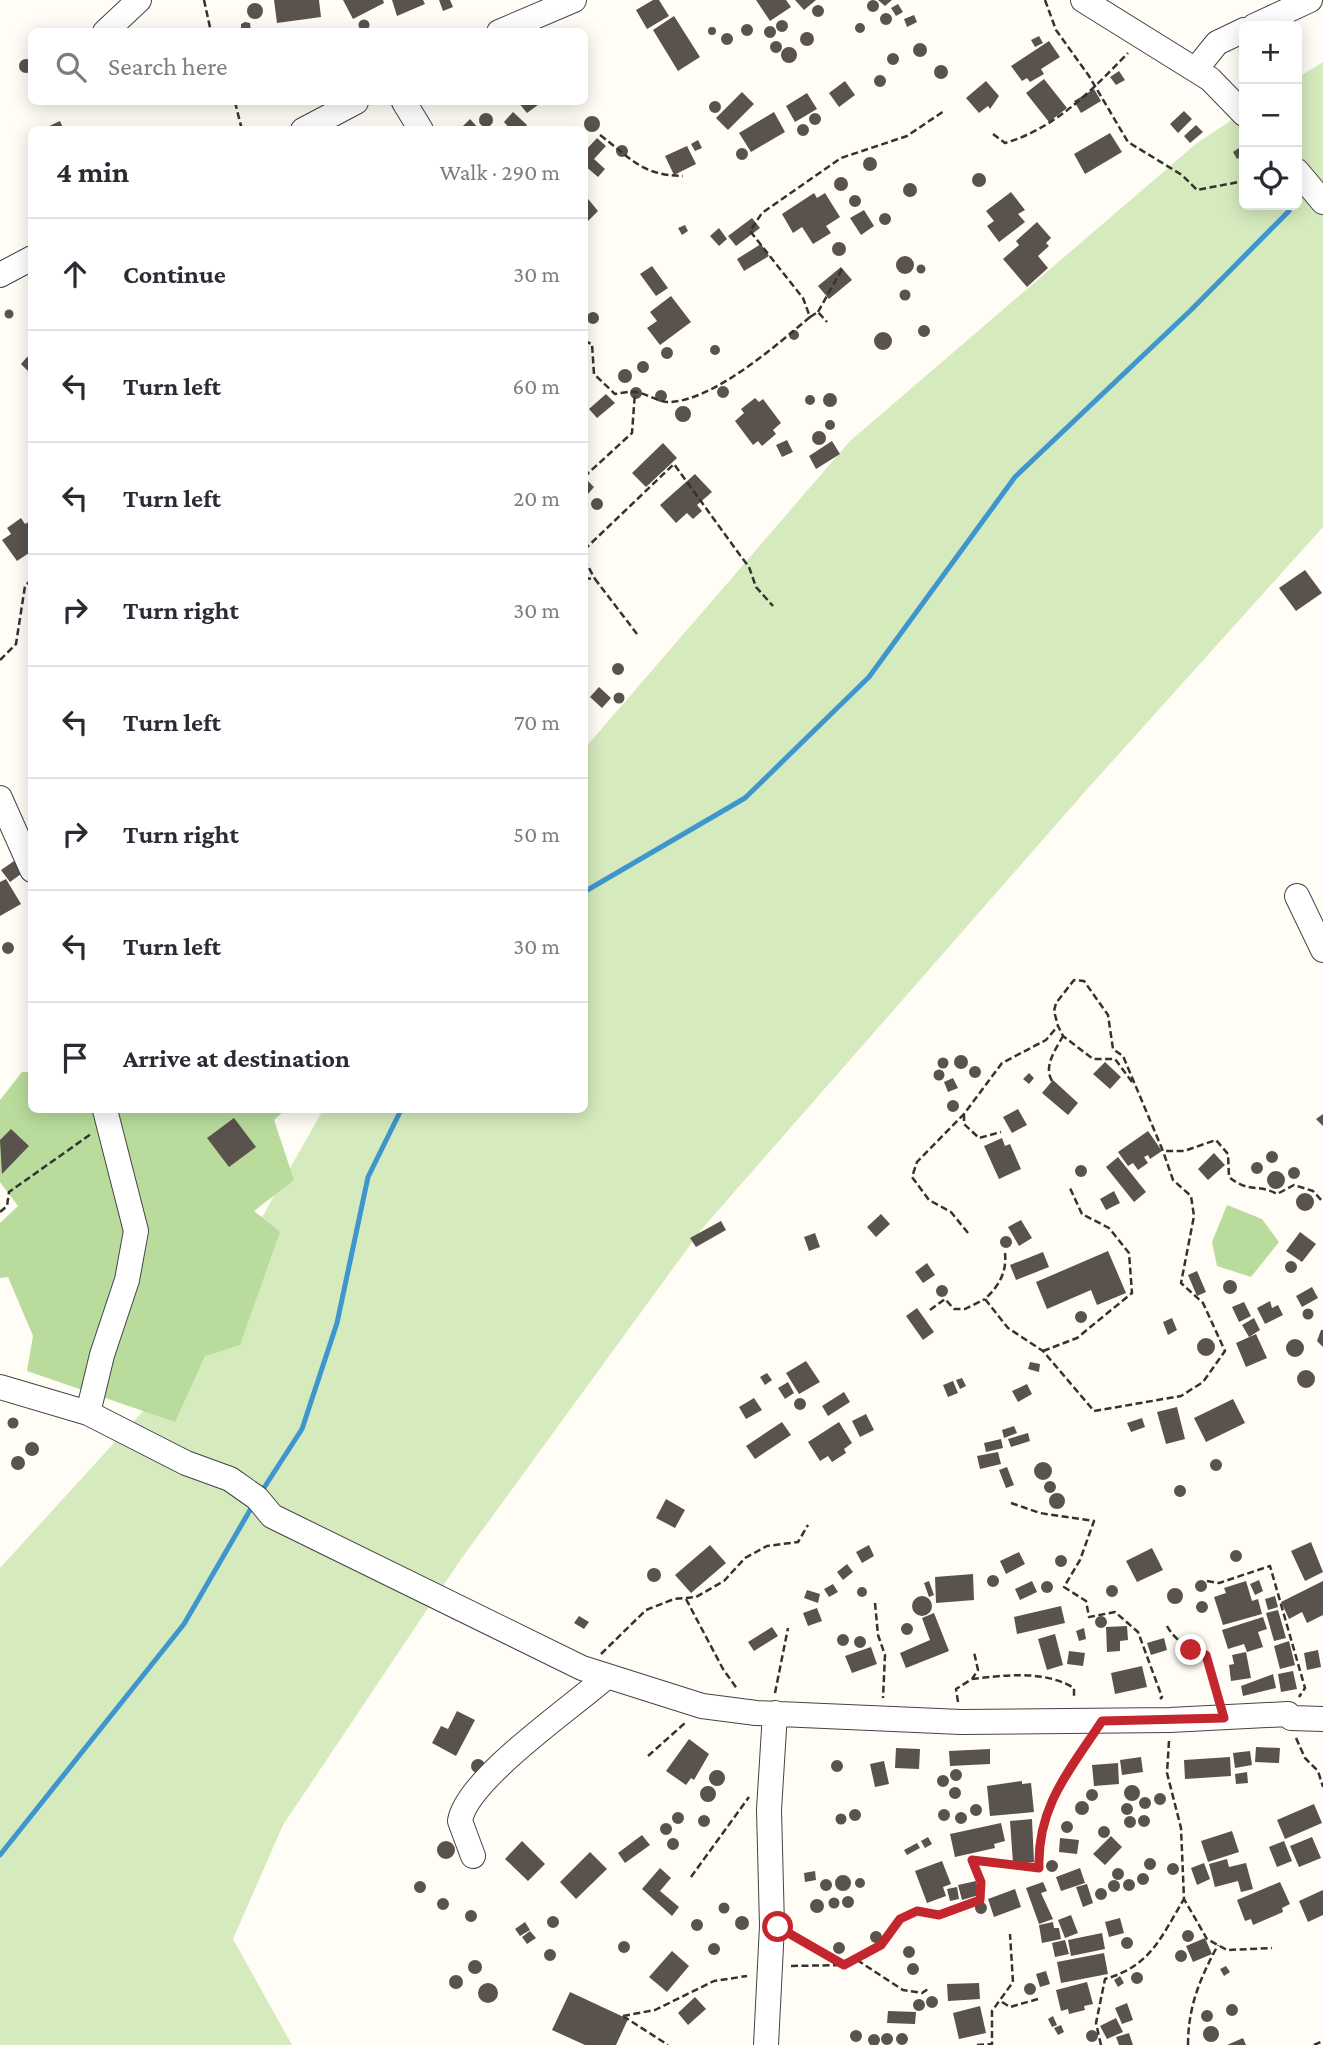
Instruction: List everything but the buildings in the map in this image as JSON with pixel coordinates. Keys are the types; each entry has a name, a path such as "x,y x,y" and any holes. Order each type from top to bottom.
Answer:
{"street":[{"path":"109,28 139,0"},
{"path":"1083,0 1196,69 1210,79 1239,109"},
{"path":"1265,21 1310,0"},
{"path":"508,28 568,1"},
{"path":"1196,69 1217,43 1239,32"},
{"path":"311,126 350,105"},
{"path":"406,105 419,126"},
{"path":"1302,177 1323,202"},
{"path":"0,275 28,260"},
{"path":"0,798 28,861"},
{"path":"1297,896 1323,950"},
{"path":"88,1413 136,1240 135,1221 107,1116"},
{"path":"0,1387 88,1413 186,1463 230,1479 257,1498 271,1516 593,1673 702,1706 765,1713 961,1722 1290,1716 1323,1719"},
{"path":"473,1856 460,1821 472,1794 488,1775 593,1673"},
{"path":"765,1713 772,1926 766,2045"}],"path":[{"path":"204,0 211,28"},
{"path":"1045,0 1056,30 1096,86 1128,142 1182,175 1197,190 1239,182"},
{"path":"993,134 1005,143 1026,136 1058,118 1096,86 1145,36"},
{"path":"236,105 241,126"},
{"path":"810,317 803,298 750,231 762,213 841,158 907,136 944,111"},
{"path":"600,135 642,169 657,175 683,176"},
{"path":"588,342 592,344 594,374 615,394 635,392 667,402 691,398 716,386 779,343 818,312 842,269"},
{"path":"818,312 827,321"},
{"path":"588,473 632,433 635,392"},
{"path":"588,546 674,464 743,559 755,587 773,606"},
{"path":"588,566 637,634"},
{"path":"588,578 595,579"},
{"path":"0,660 16,644 25,586 28,583"},
{"path":"985,1298 1008,1328 1043,1351 1094,1411 1181,1396 1203,1382 1225,1351 1203,1303 1181,1283 1195,1216 1191,1196 1173,1180 1123,1056 1114,1049 1108,1015 1084,981 1074,980 1056,1003 1054,1012 1063,1036 1093,1059 1115,1059 1132,1082"},
{"path":"968,1233 951,1212 929,1200 912,1177 917,1162 964,1114 1002,1063 1046,1040 1058,1026"},
{"path":"1052,1081 1049,1076 1051,1057 1063,1036"},
{"path":"964,1114 964,1124 979,1138 1001,1132"},
{"path":"0,1212 7,1206 9,1192 107,1116"},
{"path":"1163,1152 1184,1151 1216,1140 1228,1154 1229,1177 1242,1188 1266,1188 1277,1194 1294,1185 1313,1191 1323,1202"},
{"path":"1043,1351 1077,1338 1132,1293 1129,1253 1109,1228 1082,1214 1069,1186"},
{"path":"930,1310 945,1299 954,1309 965,1309 985,1298 996,1289 1006,1264 1005,1253"},
{"path":"1011,1503 1040,1513 1094,1521 1080,1560 1064,1587 1086,1601 1089,1617 1115,1612 1138,1632 1162,1697 1142,1720"},
{"path":"593,1673 595,1661 646,1610 696,1597 724,1581 746,1558 767,1546 798,1542 808,1525"},
{"path":"1207,1581 1219,1583 1270,1566 1305,1688 1290,1716 1297,1743 1305,1758 1318,1771 1323,1787"},
{"path":"685,1598 723,1669 765,1713 778,1686 788,1629"},
{"path":"875,1603 878,1635 886,1655 882,1692 887,1718"},
{"path":"1167,1626 1171,1634 1191,1650 1206,1655 1224,1718"},
{"path":"961,1722 956,1689 972,1679 978,1670 974,1652"},
{"path":"668,2045 623,2015 655,2010 714,1981 739,1979 771,1968 844,1965 857,1960 881,1945 900,1919 917,1911 939,1915 980,1900 981,1882 972,1860 1039,1868 1038,1842 1042,1822 1090,1721 1074,1688 1060,1680 1013,1674 972,1679"},
{"path":"648,1756 702,1706"},
{"path":"1170,1720 1167,1773 1181,1828 1184,1899 1207,1939 1227,1950 1272,1948"},
{"path":"691,1877 751,1795"},
{"path":"1101,2045 1096,2023 1105,1979 1129,1972 1154,1950 1184,1899"},
{"path":"772,1926 785,1929 844,1965"},
{"path":"976,2045 991,2045 992,2011 1002,2002 1013,1983 1010,1934"},
{"path":"1188,2045 1189,2017 1197,1984 1218,1945"},
{"path":"857,1960 903,1990 922,1993 928,1989"},
{"path":"1002,2002 1010,2007 1038,1999"},
{"path":"1314,2045 1323,2042"}],"green space":[{"path":"1323,62 1323,527 1082,795 701,1230 459,1562 283,1825 233,1939 292,2045 0,2045 0,1568 166,1386 321,1113 588,1113 588,745 850,441 1197,143 1239,115 1239,210 1302,210 1302,75"},
{"path":"22,1072 28,1072 28,1113 282,1113 274,1120 294,1180 254,1211 280,1232 240,1345 205,1356 175,1422 27,1371 33,1336 8,1277 0,1278 0,1223 18,1206 0,1182 0,1100"},
{"path":"1227,1205 1262,1219 1279,1242 1251,1277 1217,1266 1212,1242"}],"waterway":[{"path":"588,890 745,798 869,677 1015,477 1191,310 1289,211"},
{"path":"260,1494 302,1429 337,1323 368,1177 400,1113"},
{"path":"0,1855 184,1624 253,1505"}],"route":[{"path":"778,1927 844,1965 869,1954 881,1945 900,1919 917,1911 939,1915 980,1900 981,1882 972,1860 1039,1868 1038,1842 1042,1822 1061,1783 1102,1721 1224,1718 1213,1688 1206,1655 1191,1650"}]}
